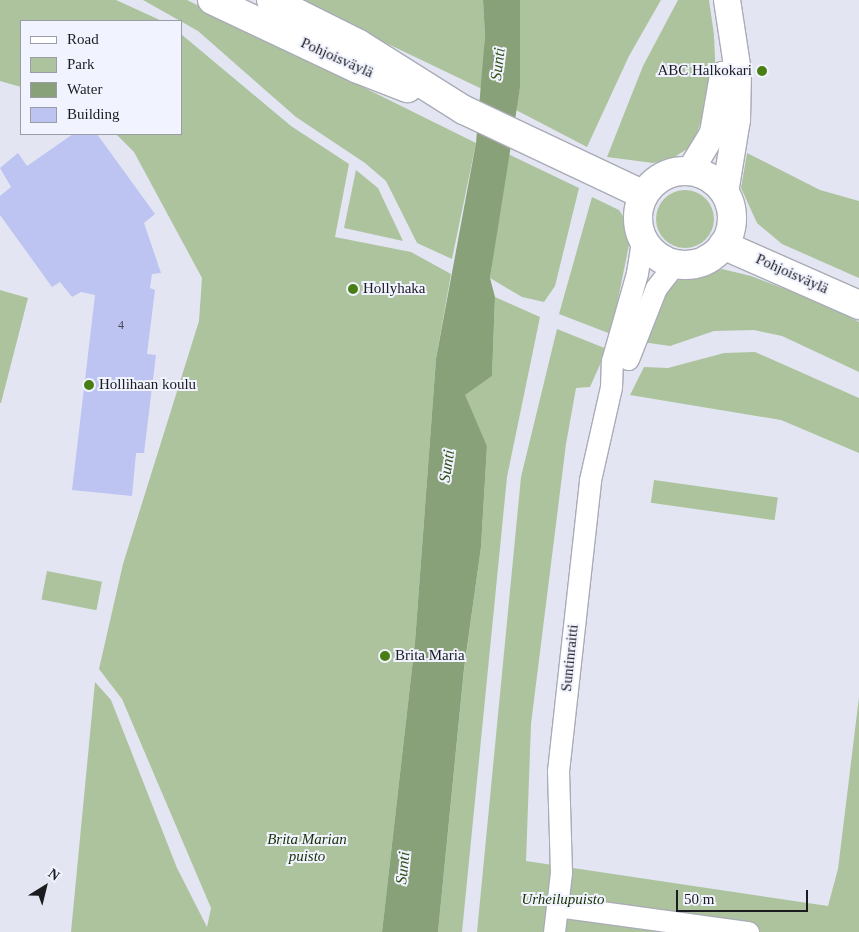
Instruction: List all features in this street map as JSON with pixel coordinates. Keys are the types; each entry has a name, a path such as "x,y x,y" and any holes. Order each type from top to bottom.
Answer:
{"main road":[{"name":"Pohjoisväylä","path":"212,0 358,69 464,110 644,195"},
{"name":"Pohjoisväylä","path":"271,0 359,44 464,110"},
{"path":"690,171 710,178 725,194 732,214 723,245 697,263 675,264 656,254 642,237 638,216 644,195 663,177 690,171"},
{"name":"Pohjoisväylä","path":"723,245 859,305"}],"street":[{"path":"690,171 713,133 721,102 729,12"},
{"path":"725,194 737,120 738,72 729,12"},
{"name":"Suntinraitti","path":"554,932 561,872 558,771 590,480 611,387 612,361 637,273 642,237"},
{"name":"Suntinraitti","path":"611,387 626,366 656,288 675,264"},
{"path":"557,906 748,932"}],"green space":[{"path":"0,0 116,0 160,20 20,20 20,87 0,81"},
{"path":"143,0 187,0 476,143 452,259 417,243 386,181 365,163 296,117 198,31 182,22 182,20 178,20"},
{"path":"296,0 483,0 485,36 482,89"},
{"path":"520,0 661,0 629,56 587,147 516,110 520,88"},
{"path":"678,0 709,0 714,35 716,81 692,146 671,159 653,163 607,157 643,66"},
{"name":"Brita Marian puisto","path":"182,35 291,126 349,164 335,237 411,252 451,274 436,359 415,642 382,932 71,932 95,682 111,700 177,868 207,927 211,908 122,699 99,669 123,564 199,321 202,278 134,152 117,135 182,135"},
{"path":"747,153 820,190 859,201 859,278 782,244 757,223 741,188"},
{"path":"508,154 579,188 555,286 544,302 522,297 490,278"},
{"path":"356,170 378,188 403,241 344,228"},
{"path":"679,190 691,190 706,198 714,213 714,225 706,240 691,248 679,248 664,240 656,225 656,213 664,198"},
{"path":"592,197 619,210 632,230 611,334 559,314"},
{"path":"722,269 751,276 817,301 859,322 859,372 782,336 754,330 714,331 670,346 642,342 665,291 676,281"},
{"path":"0,290 28,298 1,403 0,403"},
{"path":"495,297 540,317 507,477 462,932 438,932 464,670 481,547 487,446 464,395 492,376"},
{"name":"Urheilupuisto","path":"557,329 607,349 590,387 576,388 566,444 531,724 526,861 828,906 838,869 859,697 859,932 477,932 521,477"},
{"path":"755,352 859,398 859,453 781,420 630,395 644,367 668,368 724,353"},
{"path":"654,480 778,497 775,520 651,503"},
{"path":"47,571 102,582 96,610 41,599"}],"water":[{"name":"Sunti","path":"483,0 520,0 520,88 490,278 495,297 492,376 465,395 487,446 481,547 464,669 438,932 382,932 415,642 436,359 476,143 485,36"}],"building":[{"path":"72,135 98,135 155,214 144,223 161,273 152,274 150,288 155,290 147,354 156,355 144,453 136,453 132,496 72,490 95,295 81,292 72,297 60,282 52,287 0,215 0,196 11,187 0,168 18,153 27,166"}],"place":[{"name":"ABC Halkokari","path":"762,71"},
{"name":"Hollyhaka","path":"353,289"},
{"name":"Hollihaan koulu","path":"89,385"},
{"name":"Brita Maria","path":"385,656"}]}
